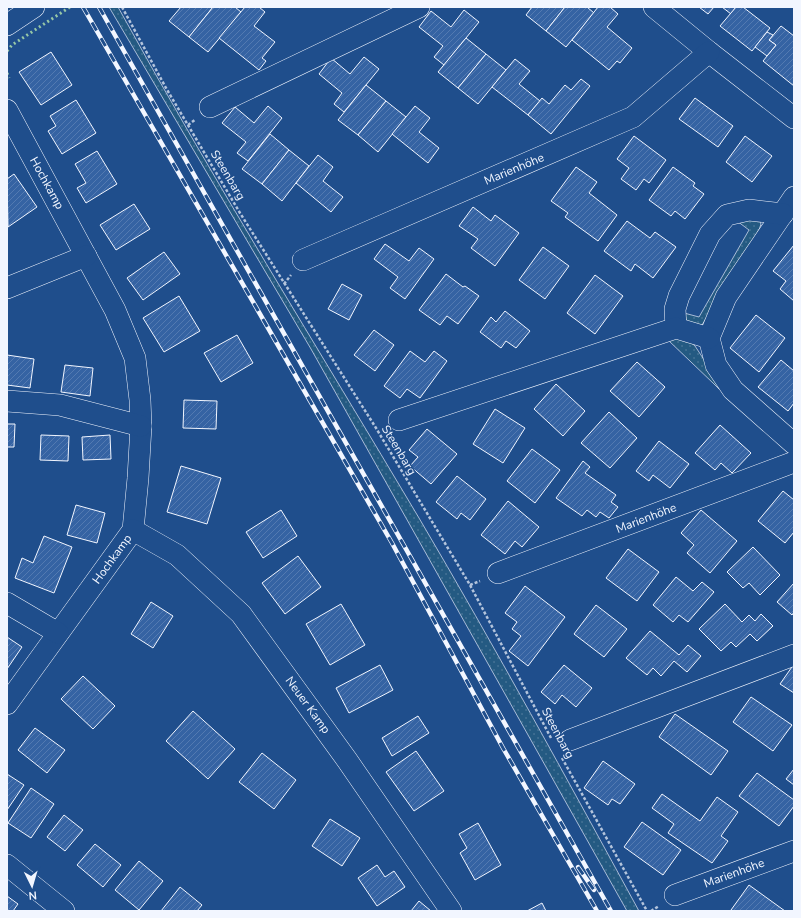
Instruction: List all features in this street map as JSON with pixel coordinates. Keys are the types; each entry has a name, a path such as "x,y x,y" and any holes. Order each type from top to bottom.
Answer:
{"street":[{"path":"7,25 34,7"},
{"path":"210,106 419,7"},
{"path":"654,7 708,52 794,118"},
{"name":"Marienhöhe","path":"303,260 633,118 708,52"},
{"name":"Hochkamp","path":"7,110 115,310 135,358 140,400 141,426 133,530 7,704"},
{"path":"794,197 726,296 709,338 716,365 733,390 794,444"},
{"path":"676,328 675,309 679,296 710,234 727,215 749,210 782,214"},
{"path":"7,288 86,256"},
{"path":"399,420 676,328 709,338"},
{"path":"7,401 60,405 141,426"},
{"name":"Marienhöhe","path":"498,574 794,462"},
{"name":"Neuer Kamp","path":"133,530 177,555 242,614 348,760 451,911"},
{"path":"7,603 58,634"},
{"path":"560,744 794,655"},
{"name":"Marienhöhe","path":"675,895 794,851"},
{"path":"7,865 64,911"}],"path":[{"name":"Steenbarg","path":"122,7 166,88 240,212 367,415 470,585 560,744 647,911"}],"shaded area":[{"path":"109,7 118,7 228,200 419,518 503,664 639,911 627,911 311,349"},
{"path":"754,218 759,220 761,224 759,230 702,325 687,323 684,313 699,317 749,230 737,221"},
{"path":"671,336 686,338 695,346 722,387 719,389 668,340"}],"building":[{"path":"181,7 213,7 189,37 169,21"},
{"path":"213,7 235,7 241,12 208,52 189,37"},
{"path":"245,7 259,7 265,12 254,26 275,42 262,58 266,61 259,70 219,38"},
{"path":"532,7 565,7 546,31 526,15"},
{"path":"565,7 587,7 594,13 566,47 546,31"},
{"path":"598,7 610,7 618,14 607,27 632,48 620,63 617,61 609,70 572,40"},
{"path":"699,7 714,7 708,14"},
{"path":"722,7 736,7 731,14"},
{"path":"736,7 743,7 770,28 752,51 720,26"},
{"path":"464,10 479,22 444,65 434,57 443,46 419,27 431,11 451,27"},
{"path":"781,26 794,36 794,86 763,61 776,45 769,40"},
{"path":"767,32 773,35 769,40 776,45 767,56 755,47"},
{"path":"466,38 486,54 458,88 438,72"},
{"path":"51,52 72,85 41,105 19,72"},
{"path":"486,54 506,70 478,104 458,88"},
{"path":"364,57 379,69 344,112 334,104 342,93 319,74 331,58 350,74"},
{"path":"515,59 530,71 519,84 540,101 528,115 492,87"},
{"path":"581,79 590,86 551,134 528,115 542,98 549,104 565,85 571,90"},
{"path":"366,85 386,101 358,135 338,120"},
{"path":"695,98 733,126 718,147 679,119"},
{"path":"76,100 96,133 62,154 48,131 56,126 50,116"},
{"path":"386,101 406,117 378,152 358,135"},
{"path":"268,106 282,118 248,161 237,153 246,142 222,123 235,107 254,123"},
{"path":"415,106 430,118 419,132 439,148 428,163 392,134"},
{"path":"270,134 289,150 262,184 242,169"},
{"path":"634,136 666,160 649,183 644,179 636,190 621,179 629,168 617,159"},
{"path":"745,136 772,156 752,182 726,162"},
{"path":"289,150 309,166 282,201 262,184"},
{"path":"97,151 117,184 86,203 77,188 86,183 75,164"},
{"path":"318,155 333,167 323,181 343,197 331,212 296,183"},
{"path":"576,167 597,182 589,193 617,215 598,241 565,217 568,213 551,201"},
{"path":"673,167 695,183 693,186 704,194 685,219 675,211 671,216 649,200"},
{"path":"14,174 37,207 8,227 7,179"},
{"path":"134,204 150,229 116,250 100,225"},
{"path":"473,207 491,221 495,215 519,233 495,266 471,248 478,239 459,226"},
{"path":"627,221 650,238 655,232 676,247 653,278 635,264 631,271 604,251"},
{"path":"385,244 409,261 419,248 434,259 405,299 390,288 398,277 374,259"},
{"path":"794,245 794,301 780,289 786,281 773,271"},
{"path":"543,247 569,266 545,299 519,280"},
{"path":"164,252 180,274 143,300 127,278"},
{"path":"446,274 463,287 465,286 479,296 458,324 447,316 440,325 419,310"},
{"path":"595,275 623,296 595,334 567,313"},
{"path":"342,284 362,295 349,320 328,309"},
{"path":"179,296 200,331 164,352 143,318"},
{"path":"505,311 530,331 516,348 506,341 501,348 480,332 491,317 496,322"},
{"path":"756,315 785,338 759,372 730,348"},
{"path":"374,330 394,345 375,371 354,355"},
{"path":"237,335 253,363 221,382 204,353"},
{"path":"410,351 425,362 434,351 447,361 420,398 407,389 400,398 384,386"},
{"path":"7,355 34,359 30,388 7,385"},
{"path":"781,360 794,371 794,403 788,411 758,387"},
{"path":"637,362 665,387 639,417 610,391"},
{"path":"65,365 93,368 90,396 61,392"},
{"path":"556,384 585,411 563,436 534,409"},
{"path":"184,400 217,401 216,429 183,428"},
{"path":"495,409 525,428 503,463 473,444"},
{"path":"609,412 637,438 610,468 581,443"},
{"path":"7,424 15,424 14,447 7,447"},
{"path":"720,425 751,453 732,473 721,463 715,470 695,453"},
{"path":"427,429 457,454 431,484 410,466 418,457 409,450"},
{"path":"41,435 69,436 68,461 40,460"},
{"path":"110,435 111,459 83,460 82,437"},
{"path":"659,441 689,464 670,488 653,475 649,481 636,471"},
{"path":"532,449 560,470 535,503 507,481"},
{"path":"583,461 590,467 585,473 616,495 611,502 618,507 609,518 600,512 596,517 587,510 582,516 556,498"},
{"path":"181,466 221,478 207,524 167,512"},
{"path":"457,476 486,499 470,520 461,513 457,519 436,502"},
{"path":"783,491 794,500 794,532 785,543 758,521"},
{"path":"508,501 539,527 522,547 515,541 505,554 481,535"},
{"path":"76,505 105,513 97,543 67,535"},
{"path":"281,510 297,536 263,558 246,532"},
{"path":"701,510 737,541 710,573 687,553 694,545 681,533"},
{"path":"44,536 72,547 54,593 15,578 22,558 33,563"},
{"path":"753,547 780,575 760,595 749,583 743,588 727,572"},
{"path":"628,549 659,572 637,601 606,578"},
{"path":"298,556 321,587 285,614 262,583"},
{"path":"676,577 693,591 702,582 714,592 688,622 679,615 673,622 653,605"},
{"path":"794,583 794,612 792,615 777,602"},
{"path":"525,586 565,617 528,666 509,651 521,636 512,629 517,622 505,613"},
{"path":"151,602 173,616 153,648 131,634"},
{"path":"341,604 365,645 330,665 306,624"},
{"path":"725,604 742,622 749,615 755,621 761,614 773,626 757,641 750,634 736,647 731,642 721,651 699,629"},
{"path":"596,605 627,629 604,657 574,634"},
{"path":"650,631 679,655 688,645 701,656 687,672 674,661 661,676 653,668 647,675 626,658"},
{"path":"7,637 22,647 7,669"},
{"path":"794,664 794,693 780,684"},
{"path":"380,665 393,690 349,713 336,688"},
{"path":"564,665 592,688 576,707 562,695 555,704 541,692"},
{"path":"83,676 115,706 93,729 61,699"},
{"path":"751,697 792,725 773,751 733,722"},
{"path":"193,711 235,749 208,779 166,741"},
{"path":"675,714 728,751 711,775 659,737"},
{"path":"418,716 429,733 392,756 382,738"},
{"path":"35,728 65,750 47,773 18,750"},
{"path":"416,751 444,791 414,811 386,772"},
{"path":"262,753 296,780 274,809 239,782"},
{"path":"603,761 635,784 620,804 612,799 608,805 584,788"},
{"path":"794,769 794,785 786,779"},
{"path":"757,773 794,800 794,806 779,826 739,796"},
{"path":"7,774 24,785 7,810"},
{"path":"31,788 54,804 31,838 8,823"},
{"path":"662,794 700,821 717,797 738,812 721,836 728,841 712,863 668,833 674,824 652,808"},
{"path":"64,815 83,830 65,851 47,837"},
{"path":"330,819 360,838 342,866 312,846"},
{"path":"642,822 681,850 663,875 624,847"},
{"path":"478,823 501,865 475,880 460,853 467,848 459,834"},
{"path":"95,844 121,865 103,887 77,865"},
{"path":"139,861 163,881 139,910 115,890"},
{"path":"377,865 385,877 394,871 405,887 377,906 358,878"},
{"path":"749,885 785,911 731,910"},
{"path":"180,887 202,905 197,911 161,911"},
{"path":"7,896 18,904 13,911 7,911"},
{"path":"419,901 431,911 411,911"},
{"path":"542,903 546,911 527,911"}],"railway":[{"path":"83,7 392,543 503,748 597,911"},
{"path":"99,7 611,911"},
{"path":"578,867 594,890"}],"hedge":[{"path":"7,51 12,45 70,7"},
{"path":"7,73 9,78"}]}
